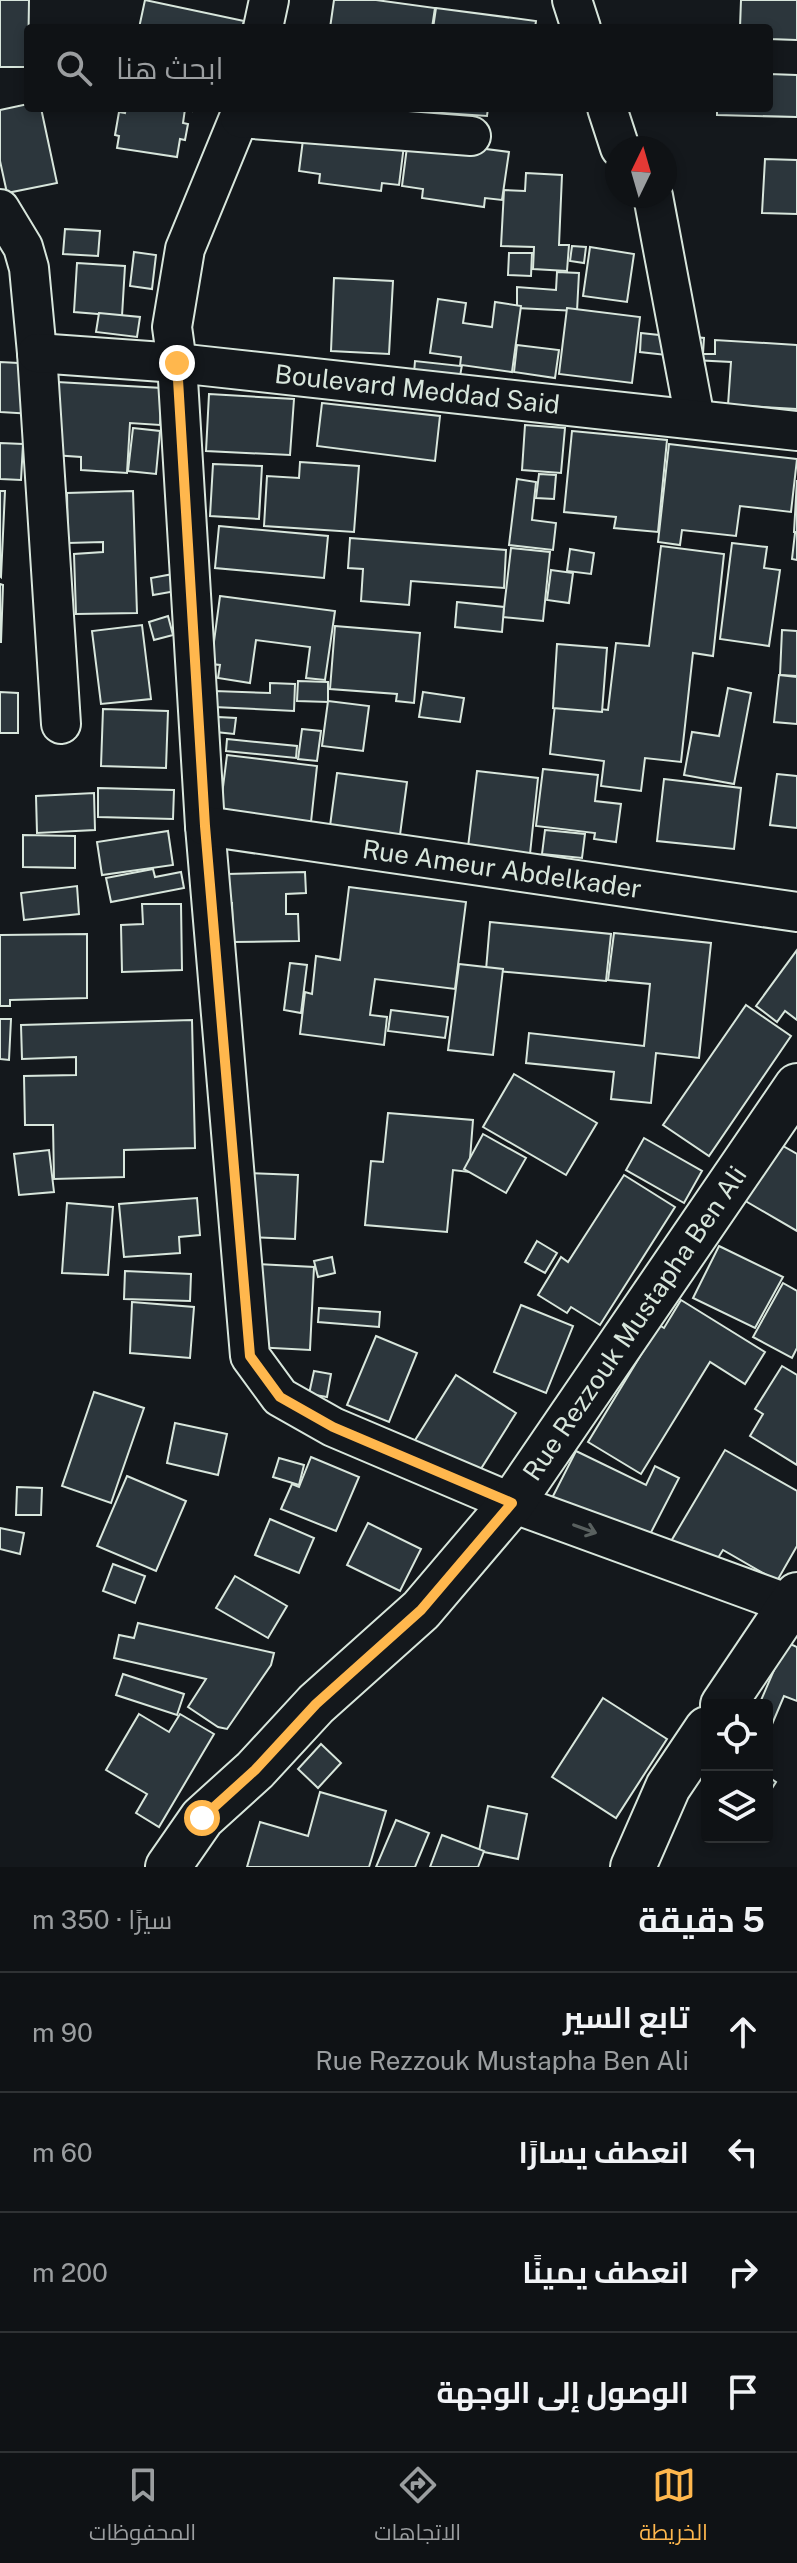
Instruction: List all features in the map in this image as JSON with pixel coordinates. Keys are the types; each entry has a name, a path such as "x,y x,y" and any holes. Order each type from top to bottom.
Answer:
{"main road":[{"name":"Rue Rezzouk Mustapha Ben Ali","path":"168,1867 202,1818 255,1770 316,1704 421,1610 512,1503 797,1086"},
{"path":"727,1699 795,1602"},
{"path":"633,1867 668,1787 701,1738"}],"street":[{"path":"264,24 269,0"},
{"path":"572,0 580,24"},
{"path":"600,0 607,24"},
{"path":"608,112 616,136"},
{"path":"634,112 641,136"},
{"path":"471,136 242,113 185,249 172,327 177,363 205,826 250,1356 280,1397 333,1427 512,1503 795,1602"},
{"path":"654,208 695,419"},
{"path":"0,209 23,247 29,268 61,724"},
{"name":"Boulevard Meddad Said","path":"37,353 177,363 797,431"},
{"name":"Rue Ameur Abdelkader","path":"205,826 797,912"}],"building":[{"path":"0,0 29,0 29,24 24,24 24,67 0,67"},
{"path":"145,0 244,21 243,24 140,24"},
{"path":"334,0 376,0 435,8 433,24 331,24"},
{"path":"741,0 797,0 797,40 773,39 773,24 740,24"},
{"path":"436,8 536,21 536,24 434,24"},
{"path":"773,74 797,75 797,117 717,115 717,112 773,112"},
{"path":"24,105 24,112 42,112 57,183 7,193 0,161 0,110"},
{"path":"119,112 185,112 183,123 188,124 185,140 180,139 177,157 117,148 119,136 115,135"},
{"path":"427,112 488,112 487,116"},
{"path":"305,124 405,137 399,185 382,183 381,191 319,183 320,174 299,171"},
{"path":"408,139 509,152 502,200 485,198 484,207 422,198 423,189 402,186"},
{"path":"765,159 797,160 797,214 762,213"},
{"path":"526,173 562,175 559,245 569,245 567,271 533,269 534,247 501,246 504,190 525,191"},
{"path":"65,229 100,231 98,256 63,254"},
{"path":"572,246 586,247 584,263 570,261"},
{"path":"590,247 634,254 627,302 583,296"},
{"path":"134,252 156,255 152,289 130,286"},
{"path":"509,253 532,253 531,276 508,275"},
{"path":"77,263 125,266 122,316 74,312"},
{"path":"557,272 579,273 577,311 517,308 517,287 556,290"},
{"path":"334,278 393,281 389,354 331,351"},
{"path":"438,299 466,303 463,323 492,327 495,302 521,306 512,372 462,365 460,376 414,373 415,361 460,366 461,357 430,353"},
{"path":"567,308 640,317 632,383 559,374"},
{"path":"99,313 140,317 137,337 96,332"},
{"path":"641,333 668,336 666,355 640,352"},
{"path":"695,337 704,338 703,354 715,354 715,340 797,345 797,409 728,405 731,362 693,360"},
{"path":"517,345 559,350 555,378 514,372"},
{"path":"0,362 37,364 33,414 0,412"},
{"path":"57,382 162,388 160,425 130,423 127,473 81,470 81,457 53,455"},
{"path":"209,394 294,399 290,455 206,451"},
{"path":"322,403 440,416 435,461 317,446"},
{"path":"525,425 565,428 561,473 522,470"},
{"path":"133,428 160,431 156,474 128,471"},
{"path":"572,431 667,440 658,532 614,528 616,517 564,512"},
{"path":"0,443 23,444 21,480 0,479"},
{"path":"669,444 797,459 791,512 740,506 736,536 682,530 680,545 658,542"},
{"path":"300,462 359,466 354,532 264,526 267,476 299,478"},
{"path":"213,464 262,466 259,519 210,516"},
{"path":"539,474 556,475 554,499 536,498"},
{"path":"517,479 536,482 532,520 556,523 553,550 509,545"},
{"path":"797,480 797,532 794,532"},
{"path":"0,491 5,491 1,577 0,576"},
{"path":"133,491 137,613 76,614 74,554 103,552 103,542 68,543 67,493"},
{"path":"219,526 328,536 324,578 215,568"},
{"path":"797,533 797,560 792,559"},
{"path":"350,538 506,550 504,588 411,581 409,605 361,601 363,569 348,568"},
{"path":"732,543 767,547 764,568 780,570 769,646 720,639"},
{"path":"661,546 724,554 713,656 693,653 681,762 645,758 641,791 601,786 604,761 550,754 555,704 608,710 616,643 649,646"},
{"path":"511,548 550,552 543,621 503,617"},
{"path":"570,549 594,553 591,574 567,571"},
{"path":"551,570 573,573 569,603 547,600"},
{"path":"173,574 176,591 153,595 151,578"},
{"path":"0,584 3,585 1,642 0,642"},
{"path":"220,596 335,611 325,680 306,678 310,647 256,640 250,683 218,678 220,665 211,664"},
{"path":"457,602 504,607 502,632 455,627"},
{"path":"168,616 173,635 154,640 149,622"},
{"path":"142,625 151,699 101,704 92,631"},
{"path":"335,626 420,633 414,703 396,701 397,694 330,689"},
{"path":"782,630 797,631 797,676 780,675"},
{"path":"557,644 607,648 602,712 553,708"},
{"path":"779,675 797,677 797,724 774,722"},
{"path":"298,681 328,682 328,702 297,701"},
{"path":"270,683 295,684 294,711 214,707 215,691 270,693"},
{"path":"728,688 751,693 734,784 684,775 692,732 719,736"},
{"path":"0,692 18,693 18,733 0,733"},
{"path":"423,692 464,698 460,722 419,717"},
{"path":"328,701 369,706 363,751 322,746"},
{"path":"103,709 168,711 166,768 101,766"},
{"path":"218,717 236,718 234,734 216,732"},
{"path":"302,729 321,731 317,761 298,759"},
{"path":"227,739 297,746 296,758 226,751"},
{"path":"227,755 317,766 311,822 220,811"},
{"path":"543,769 598,775 595,801 621,804 616,842 594,839 595,833 536,826"},
{"path":"477,771 538,778 530,854 468,847"},
{"path":"337,773 407,782 400,835 330,826"},
{"path":"777,774 797,776 797,828 770,825"},
{"path":"664,779 741,788 734,849 657,841"},
{"path":"98,788 174,790 173,819 98,817"},
{"path":"94,793 95,830 37,833 36,796"},
{"path":"545,830 585,834 582,858 542,854"},
{"path":"168,831 173,865 102,875 97,842"},
{"path":"23,835 75,836 75,868 23,867"},
{"path":"153,869 155,877 181,872 184,888 111,902 106,878"},
{"path":"305,872 306,893 286,894 286,914 298,914 299,941 233,942 232,903 228,903 227,874"},
{"path":"77,886 79,914 24,920 21,893"},
{"path":"349,887 466,902 455,989 375,979 370,1015 387,1017 384,1045 300,1034 305,992 312,994 316,956 340,960"},
{"path":"142,904 181,904 182,970 122,972 121,925 143,924"},
{"path":"490,922 611,934 606,981 486,970"},
{"path":"614,933 711,943 699,1058 656,1053 651,1103 611,1099 614,1072 526,1063 529,1033 644,1046 650,984 608,980"},
{"path":"87,934 87,998 10,1000 10,1006 0,1006 0,935"},
{"path":"797,950 797,1020 785,1011 777,1022 756,1006"},
{"path":"290,963 307,965 301,1013 284,1010"},
{"path":"459,964 503,969 493,1055 448,1050"},
{"path":"746,1005 791,1036 709,1156 663,1125"},
{"path":"391,1010 448,1017 445,1038 388,1031"},
{"path":"0,1019 11,1019 9,1060 0,1059"},
{"path":"192,1020 195,1148 124,1150 124,1177 54,1179 53,1125 25,1125 24,1076 76,1075 76,1057 22,1059 21,1025"},
{"path":"514,1074 597,1123 566,1175 483,1127"},
{"path":"388,1113 473,1120 469,1172 453,1170 447,1232 365,1225 371,1161 383,1162"},
{"path":"483,1134 526,1158 506,1193 464,1169"},
{"path":"644,1138 702,1171 684,1203 626,1170"},
{"path":"776,1142 797,1154 797,1231 742,1199"},
{"path":"49,1150 54,1192 19,1195 14,1154"},
{"path":"250,1173 298,1175 295,1239 247,1237"},
{"path":"624,1175 675,1207 600,1325 571,1307 567,1313 538,1295 561,1257 568,1262"},
{"path":"197,1198 200,1235 179,1237 180,1253 124,1257 119,1204"},
{"path":"67,1203 113,1207 108,1275 62,1273"},
{"path":"537,1241 557,1253 545,1273 525,1262"},
{"path":"719,1246 783,1277 755,1328 693,1298"},
{"path":"332,1257 335,1273 318,1277 314,1261"},
{"path":"257,1264 314,1267 310,1350 252,1347"},
{"path":"125,1271 191,1274 190,1301 124,1299"},
{"path":"783,1283 797,1291 797,1348 792,1358 753,1337"},
{"path":"681,1300 765,1352 745,1384 710,1362 641,1474 588,1442 659,1325 664,1328"},
{"path":"132,1302 194,1307 190,1358 130,1353"},
{"path":"521,1305 573,1326 546,1393 494,1372"},
{"path":"319,1308 380,1312 379,1327 318,1322"},
{"path":"376,1336 417,1353 389,1422 347,1405"},
{"path":"782,1366 797,1375 797,1465 750,1436 763,1414 755,1409"},
{"path":"314,1371 331,1374 327,1397 309,1394"},
{"path":"456,1375 516,1413 472,1483 412,1445"},
{"path":"94,1392 144,1408 111,1503 62,1486"},
{"path":"175,1423 227,1434 218,1475 167,1463"},
{"path":"725,1450 797,1491 797,1546 777,1581 723,1550 709,1572 667,1548"},
{"path":"576,1451 646,1485 655,1466 679,1478 645,1544 552,1498"},
{"path":"311,1457 359,1477 336,1531 281,1509 292,1484 299,1487"},
{"path":"279,1458 304,1465 299,1485 273,1477"},
{"path":"127,1476 186,1501 156,1571 97,1546"},
{"path":"17,1487 42,1488 41,1515 16,1515"},
{"path":"270,1519 314,1538 299,1573 255,1555"},
{"path":"368,1523 421,1549 400,1591 347,1565"},
{"path":"0,1528 24,1533 20,1554 0,1549"},
{"path":"113,1564 145,1576 135,1603 103,1591"},
{"path":"235,1576 287,1606 268,1638 216,1608"},
{"path":"138,1623 274,1653 271,1665 227,1729 218,1727 188,1707 206,1679 114,1658 119,1635 134,1638"},
{"path":"786,1642 797,1647 797,1701 784,1696 773,1722 773,1699 762,1699"},
{"path":"123,1674 184,1694 177,1715 116,1695"},
{"path":"603,1698 667,1739 616,1818 552,1777"},
{"path":"139,1714 169,1732 180,1714 214,1734 159,1827 136,1813 147,1794 106,1770"},
{"path":"321,1744 341,1763 318,1788 298,1769"},
{"path":"320,1792 386,1811 369,1867 247,1867 260,1822 308,1836"},
{"path":"488,1806 527,1814 518,1859 479,1851"},
{"path":"396,1820 429,1833 415,1867 376,1867"},
{"path":"442,1835 484,1851 478,1867 430,1867"}],"route":[{"path":"177,363 205,826 250,1356 280,1397 333,1427 512,1503 421,1610 316,1704 255,1770 202,1818"}]}
